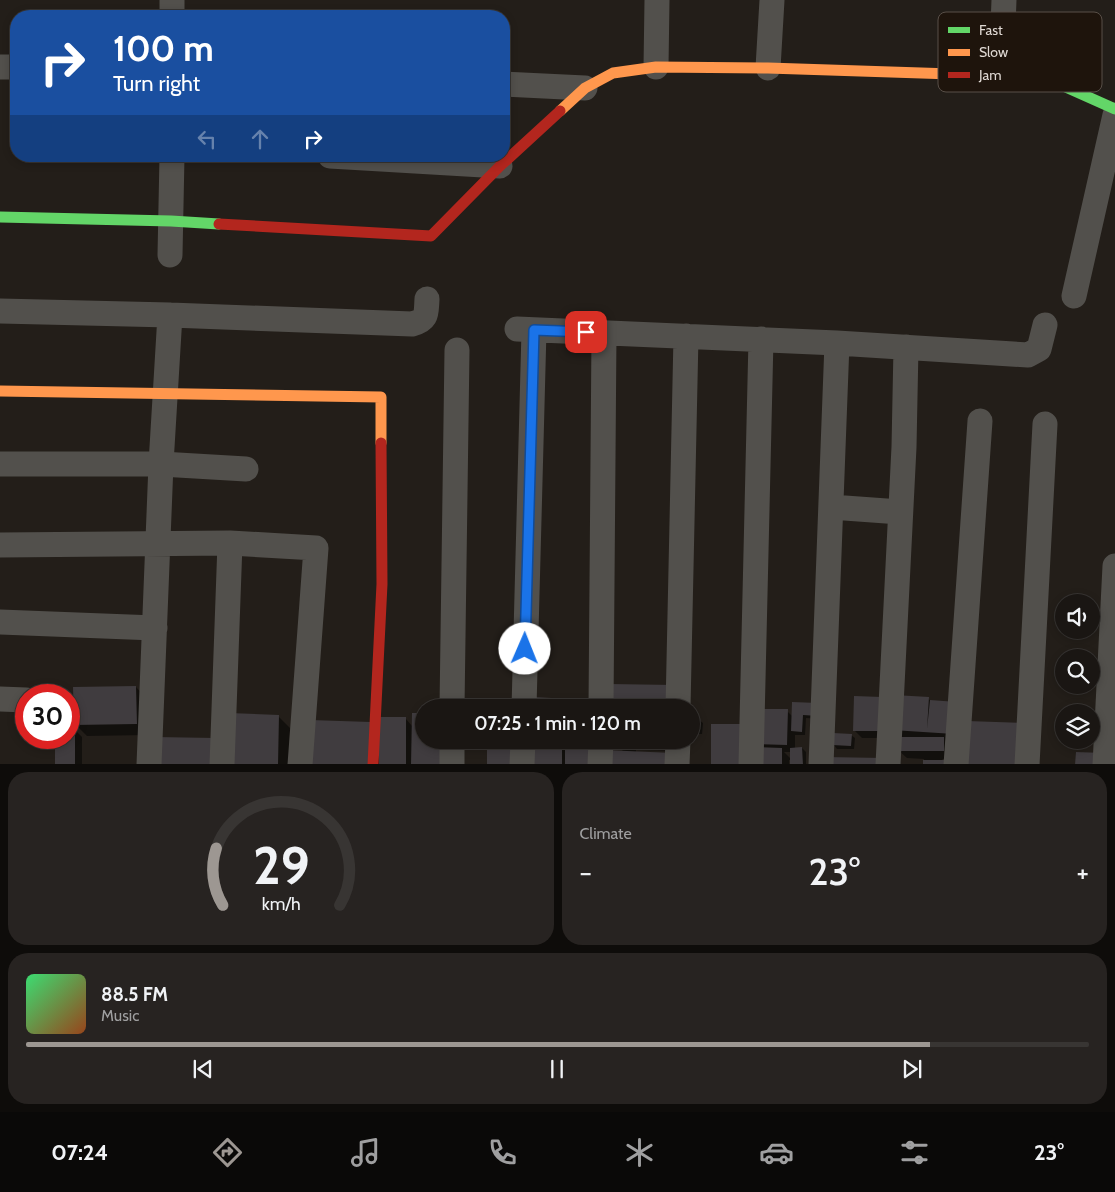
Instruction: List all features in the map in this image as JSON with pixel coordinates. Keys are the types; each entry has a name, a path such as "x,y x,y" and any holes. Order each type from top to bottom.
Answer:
{"street":[{"path":"656,67 657,0"},
{"path":"768,68 772,0"},
{"path":"510,157 585,88 613,73 627,70 656,67 768,68 938,74"},
{"path":"510,84 585,88"},
{"path":"1079,92 1115,109"},
{"path":"1074,296 1115,115"},
{"path":"170,255 172,162"},
{"path":"432,162 500,166"},
{"path":"0,218 171,221 431,236 504,162"},
{"path":"0,311 412,324 423,320 426,315 427,299"},
{"path":"148,764 161,464 170,315"},
{"path":"524,699 525,330 837,342 1028,355 1039,349 1045,325"},
{"path":"601,699 604,333"},
{"path":"678,699 686,336"},
{"path":"751,764 761,339"},
{"path":"821,764 837,342"},
{"path":"888,764 904,447 906,347"},
{"path":"452,699 457,350"},
{"path":"0,391 381,397 382,584 373,764"},
{"path":"956,764 980,421"},
{"path":"1027,764 1045,424"},
{"path":"0,464 161,464 246,469"},
{"path":"831,507 900,512"},
{"path":"222,764 230,543"},
{"path":"0,545 230,543 316,548 300,764"},
{"path":"1105,764 1115,566"},
{"path":"0,622 155,628"},
{"path":"0,699 15,700"},
{"path":"452,749 452,764"},
{"path":"522,764 523,749"},
{"path":"600,764 601,749"},
{"path":"677,764 678,749"}],"building":[{"path":"609,684 675,685 675,699 609,699"},
{"path":"136,686 137,724 80,725 80,687"},
{"path":"894,695 929,697 927,729 930,700 957,702 954,734 892,730"},
{"path":"854,696 882,697 881,731 853,731"},
{"path":"532,697 572,699 532,699"},
{"path":"792,702 818,703 818,716 803,715 802,732 791,731"},
{"path":"757,709 788,709 787,745 756,744"},
{"path":"229,713 279,715 278,764 227,764"},
{"path":"412,713 415,713 415,749 445,749 445,764 411,764"},
{"path":"379,717 406,717 406,764 379,764"},
{"path":"310,720 371,722 369,764 308,764"},
{"path":"967,721 1023,723 1022,764 965,764"},
{"path":"711,724 750,724 749,764 711,764"},
{"path":"833,733 852,734 851,746 832,745"},
{"path":"154,737 216,738 216,764 153,764"},
{"path":"898,737 944,737 944,751 897,751"},
{"path":"758,747 782,748 782,764 758,764"},
{"path":"802,747 803,764 790,764 790,748"},
{"path":"55,749 75,749 75,764 55,764"},
{"path":"487,749 517,749 517,764 487,764"},
{"path":"525,749 562,749 562,764 525,764"},
{"path":"565,749 598,749 598,764 565,764"},
{"path":"604,750 674,753 674,764 603,764"},
{"path":"1076,752 1104,753 1103,764 1075,764"},
{"path":"824,757 884,758 884,764 824,764"},
{"path":"923,760 945,760 945,764 923,764"}],"traffic: fast":[{"path":"1077,92 1115,109"},
{"path":"0,217 219,224"}],"traffic: slow":[{"path":"560,111 585,88 613,73 656,67 768,68 938,74"},
{"path":"0,391 381,397 381,443"}],"traffic: jam":[{"path":"510,157 560,111"},
{"path":"219,224 431,236 504,162"},
{"path":"373,764 382,584 381,443"}],"route":[{"path":"525,649 534,330 586,332"}]}
